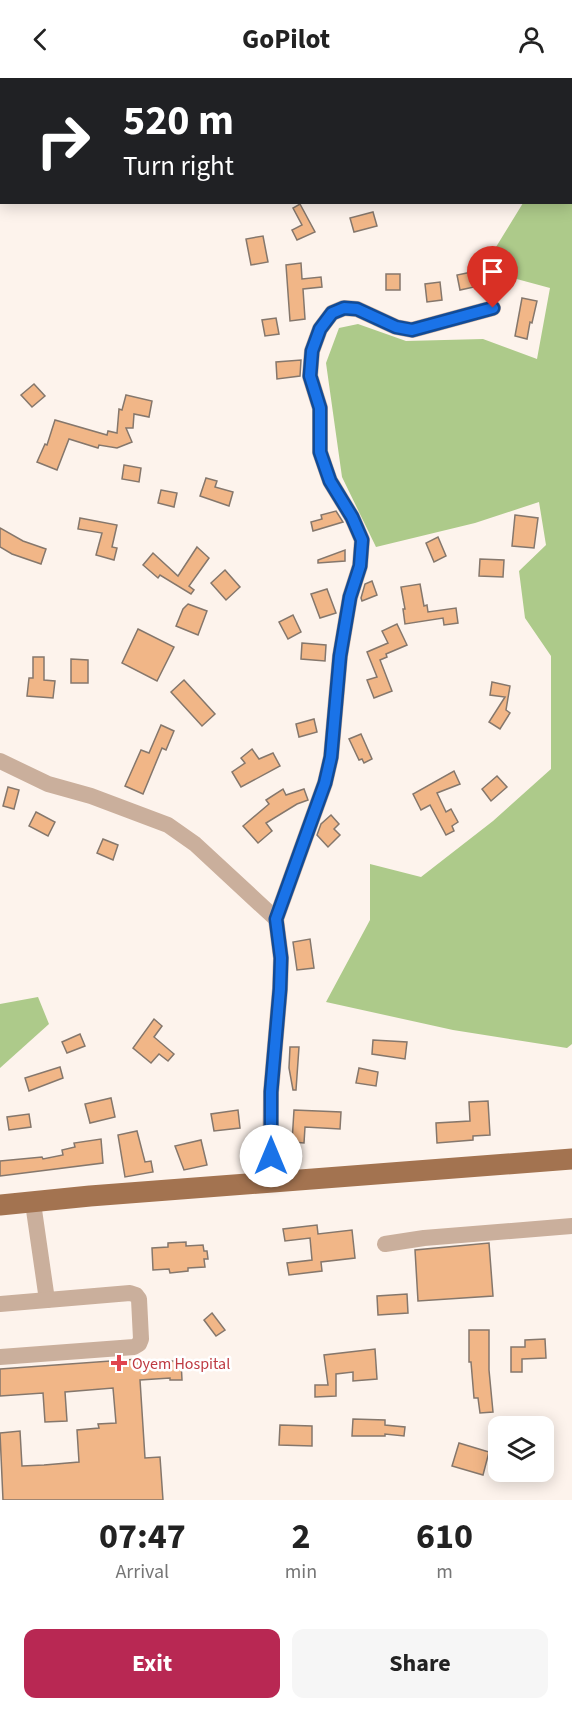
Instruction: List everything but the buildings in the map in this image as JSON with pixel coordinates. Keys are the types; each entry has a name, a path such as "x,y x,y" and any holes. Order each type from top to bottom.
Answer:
{"main road":[{"path":"0,1205 572,1159"}],"street":[{"path":"270,1182 271,1092 281,958 276,919 325,783 331,757 340,656 350,597 360,566 362,540 352,517 330,481 320,452 320,408 310,376 312,351 320,329 332,313 344,308 357,309 396,327 412,330 493,308"},
{"path":"0,761 48,784 91,796 168,825 195,844 276,919"},
{"path":"33,1203 47,1300"},
{"path":"385,1244 424,1238 572,1226"},
{"path":"0,1304 130,1293 139,1299 139,1344 134,1347 0,1357"}],"green space":[{"path":"522,204 572,204 572,1044 567,1048 453,1030 326,1002 370,920 370,864 421,877 493,821 551,769 551,656 525,618 519,571 546,545 539,502 475,523 376,547 342,477 326,363 339,328 358,324 406,341 483,339 537,359 550,288 513,278 488,260"},
{"path":"38,997 49,1024 0,1068 0,1004"}],"place":[{"name":"Oyem Hospital","path":"119,1363"}],"route":[{"path":"271,1156 271,1092 281,958 276,919 325,783 331,757 340,656 350,597 360,566 362,540 352,517 330,481 320,452 320,408 310,376 312,351 320,329 332,313 344,308 357,309 396,327 412,330 493,308"}]}
